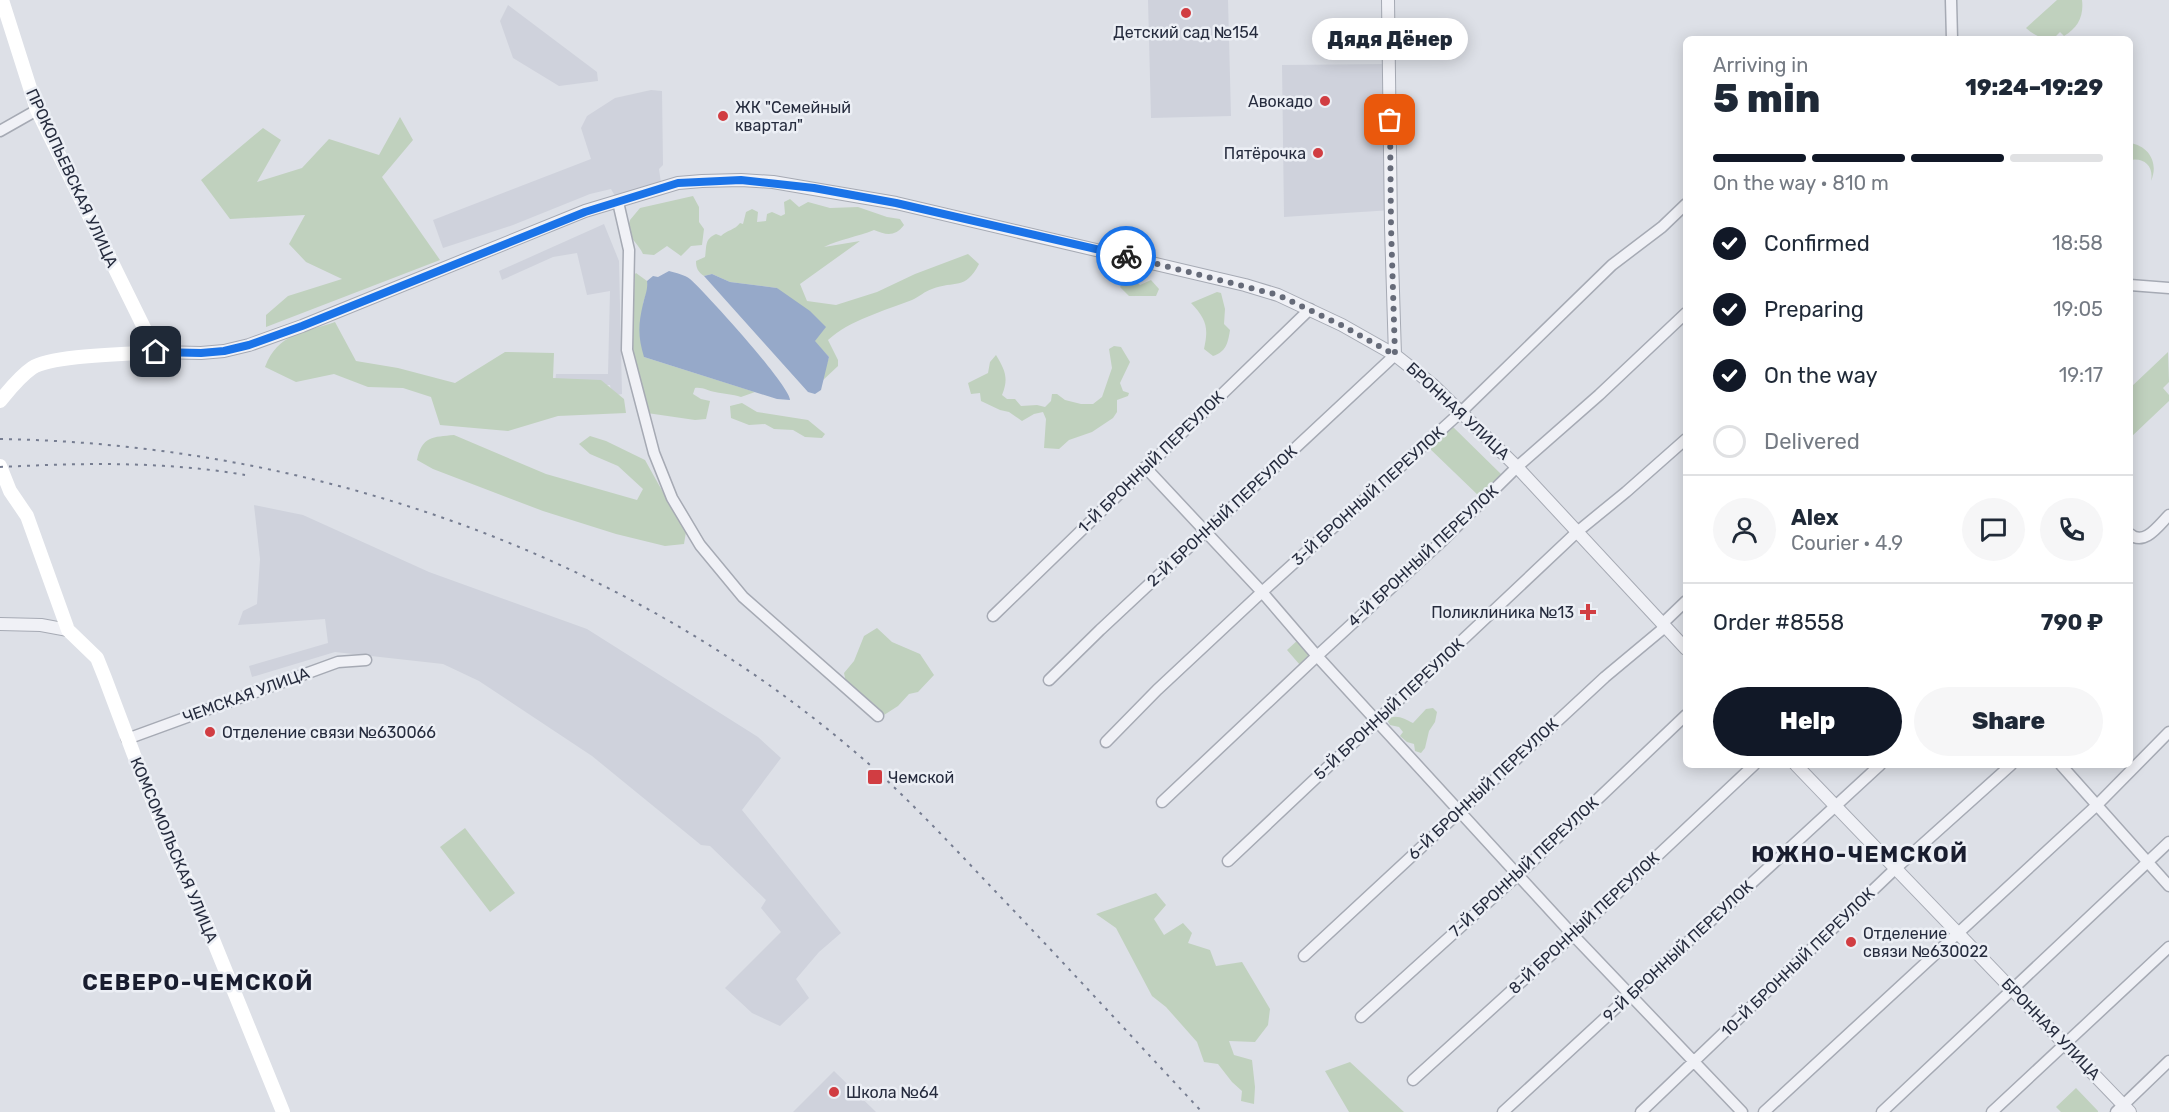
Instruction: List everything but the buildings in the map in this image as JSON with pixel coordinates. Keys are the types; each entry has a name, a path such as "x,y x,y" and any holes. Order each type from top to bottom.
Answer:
{"main road":[{"name":"ПРОКОПЬЕВСКАЯ УЛИЦА","path":"2,0 37,110 156,352"},
{"name":"БРОННАЯ УЛИЦА","path":"0,401 15,382 34,366 81,357 156,352"},
{"path":"0,466 10,491 27,516 69,630"},
{"name":"КОМСОМОЛЬСКАЯ УЛИЦА","path":"69,630 97,658 170,844 207,925 283,1112"}],"street":[{"path":"1388,0 1395,355"},
{"path":"1951,0 1952,36"},
{"path":"0,131 37,110"},
{"name":"БРОННАЯ УЛИЦА","path":"156,352 201,353 224,351 249,345 302,326 585,212 678,183 744,180 814,188 905,205 1245,285 1278,295 1310,309 1395,355 1462,411 1683,646"},
{"path":"618,202 628,250 627,350 654,453 672,498 700,545 743,597 878,716"},
{"name":"3-Й БРОННЫЙ ПЕРЕУЛОК","path":"1106,742 1157,690 1262,592 1462,411 1612,265 1662,227 1683,207"},
{"path":"2133,285 2169,288"},
{"name":"1-Й БРОННЫЙ ПЕРЕУЛОК","path":"993,616 1310,309"},
{"name":"4-Й БРОННЫЙ ПЕРЕУЛОК","path":"1162,802 1441,542 1517,467 1599,395 1683,316"},
{"name":"2-Й БРОННЫЙ ПЕРЕУЛОК","path":"1049,680 1395,355"},
{"name":"5-Й БРОННЫЙ ПЕРЕУЛОК","path":"1228,861 1577,532 1683,442"},
{"path":"1145,467 1262,592 1317,656 1460,809 1518,875 1742,1112"},
{"path":"2133,536 2137,539 2145,538 2169,515"},
{"name":"6-Й БРОННЫЙ ПЕРЕУЛОК","path":"1304,956 1683,604"},
{"path":"0,624 41,625 69,630"},
{"name":"ЧЕМСКАЯ УЛИЦА","path":"127,739 338,662 366,660"},
{"name":"7-Й БРОННЫЙ ПЕРЕУЛОК","path":"1361,1017 1518,875 1683,718"},
{"path":"1764,1112 2097,805 2169,732"},
{"name":"8-Й БРОННЫЙ ПЕРЕУЛОК","path":"1413,1080 1751,768"},
{"name":"БРОННАЯ УЛИЦА","path":"1799,768 2064,1043 2123,1110"},
{"name":"9-Й БРОННЫЙ ПЕРЕУЛОК","path":"1503,1112 1877,768"},
{"name":"10-Й БРОННЫЙ ПЕРЕУЛОК","path":"1641,1112 1895,869 2008,768"},
{"path":"2064,768 2169,886"},
{"path":"1882,1112 2169,842"},
{"path":"1992,1112 2169,947"},
{"path":"2123,1110 2169,1061"}],"shaded area":[{"path":"1148,0 1228,0 1231,116 1151,118"},
{"path":"508,5 597,72 598,81 559,86 513,58 500,21"},
{"path":"1389,64 1392,210 1284,217 1282,65"},
{"path":"651,90 662,91 663,165 659,169 661,183 615,196 611,189 590,194 513,225 443,248 433,220 591,159 581,128 587,116 615,98"},
{"path":"604,224 619,261 622,394 612,396 610,385 555,384 556,374 608,374 610,291 587,295 577,253 553,257 502,280 499,271"},
{"path":"254,505 303,515 429,572 587,629 758,737 781,758 742,810 841,933 819,952 796,979 809,998 780,1026 752,1013 725,988 781,932 761,908 766,900 710,846 701,845 592,756 479,681 443,664 335,652 252,677 249,666 328,643 325,619 238,625 243,611 257,604 260,559"},
{"name":"Школа №64","path":"834,1071 876,1112 793,1112"}],"green space":[{"path":"2057,0 2082,0 2081,16 2073,29 2064,36 2060,32 2056,36 2039,36 2026,28"},
{"path":"400,117 413,140 382,177 440,260 266,327 266,315 288,296 342,279 306,262 289,244 305,215 230,219 201,180 263,128 281,140 257,182 302,168 329,139 379,155"},
{"path":"2133,144 2151,156 2154,168 2151,181 2151,171 2147,164 2133,159"},
{"path":"693,196 699,207 699,222 704,229 702,245 691,246 681,256 667,246 654,255 643,254 627,231 630,220 640,208"},
{"path":"790,199 799,207 808,202 830,208 858,207 900,219 904,225 894,233 886,234 874,230 824,247 860,241 800,284 807,301 836,305 877,292 915,274 968,254 979,264 964,281 929,290 912,300 857,321 837,333 828,340 838,360 838,366 821,382 829,357 814,341 777,288 730,282 712,274 704,276 696,266 696,261 705,257 707,244 712,236 716,234 721,236 740,223 743,224 746,212 752,209 758,212 757,222 766,221 767,214 772,212 781,216 785,214 784,202"},
{"path":"636,273 647,281 648,289 643,303 644,357 755,392 741,397 695,388 693,394 710,401 706,419 695,420 647,413 629,341 629,280"},
{"path":"1132,278 1140,285 1151,280 1159,289 1156,296 1129,296 1120,287 1124,280"},
{"path":"1217,292 1221,293 1225,309 1224,324 1230,330 1226,346 1213,356 1204,349 1205,324 1191,303"},
{"path":"335,322 356,361 398,368 455,383 505,352 554,353 553,378 601,380 624,399 626,413 558,416 508,431 440,425 431,397 403,388 368,387 334,374 296,382 265,367 270,356 284,341 302,332"},
{"path":"1114,346 1121,347 1130,362 1120,383 1123,391 1129,393 1128,396 1117,400 1117,412 1113,418 1092,432 1069,440 1059,449 1044,448 1046,419 1043,412 1022,421 1009,412 981,401 980,393 971,394 968,383 988,373 990,362 996,355 1005,374 1002,395 1007,399 1015,399 1021,406 1045,407 1051,401 1052,394 1057,394 1065,400 1093,404 1102,397 1112,368 1109,349"},
{"path":"2168,352 2169,382 2163,388 2169,395 2169,401 2133,435 2133,385"},
{"path":"742,403 757,412 808,420 825,434 822,438 805,437 793,430 774,429 765,424 749,425 731,418 730,406"},
{"path":"1451,425 1503,476 1481,498 1427,446"},
{"path":"454,435 546,474 637,500 643,489 618,466 590,454 579,444 590,436 606,441 645,460 674,512 687,526 684,544 665,546 616,534 543,511 433,469 417,460 425,442 440,436"},
{"path":"877,628 892,642 920,654 934,675 918,692 909,694 898,706 884,715 873,703 847,687 844,673 854,661 864,636"},
{"path":"1299,639 1312,654 1300,665 1287,650"},
{"path":"1433,708 1437,712 1435,722 1421,753 1415,751 1414,744 1400,736 1403,732 1399,727 1390,725 1387,720 1397,717 1413,723 1426,709"},
{"path":"465,828 515,893 490,912 440,847"},
{"path":"1156,893 1166,905 1154,919 1164,935 1183,923 1192,933 1188,943 1210,950 1216,966 1242,962 1270,1009 1268,1025 1255,1042 1229,1041 1234,1055 1252,1060 1254,1104 1241,1101 1242,1091 1218,1064 1204,1062 1197,1042 1166,1007 1152,996 1116,928 1096,914"},
{"path":"1350,1062 1404,1112 1349,1112 1325,1071"},
{"path":"2076,1088 2098,1112 2061,1112 2056,1107"}],"water":[{"path":"669,271 690,279 712,302 763,359 790,400 777,399 644,357 640,325 647,281 653,276 658,277"},
{"path":"712,274 730,282 777,288 810,311 826,327 815,341 829,357 821,390 815,394 808,392 704,276"}],"railway":[{"path":"0,439 119,446 238,463 356,491 470,528 581,575 687,632 787,698 880,774 953,847 1202,1112"},
{"path":"0,467 154,465 245,475"}],"way so far":[{"path":"1126,256 1278,295 1310,309 1395,355 1390,120"}],"place":[{"name":"Детский сад №154","path":"1186,13"},
{"name":"Авокадо","path":"1325,101"},
{"name":"ЖК \"Семейный квартал\"","path":"723,116"},
{"name":"Дядя Дёнер","path":"1390,120"},
{"name":"Пятёрочка","path":"1318,153"},
{"name":"Поликлиника №13","path":"1588,612"},
{"name":"Отделение связи №630066","path":"210,732"},
{"name":"Чемской","path":"875,777"},
{"name":"Отделение связи №630022","path":"1851,942"},
{"name":"Школа №64","path":"834,1092"}],"district":[{"name":"ЮЖНО-ЧЕМСКОЙ","path":"1860,854"},
{"name":"СЕВЕРО-ЧЕМСКОЙ","path":"198,982"}],"route":[{"path":"156,352 201,353 224,351 249,345 302,326 585,212 678,183 741,180 814,188 896,203 1126,256"}]}
